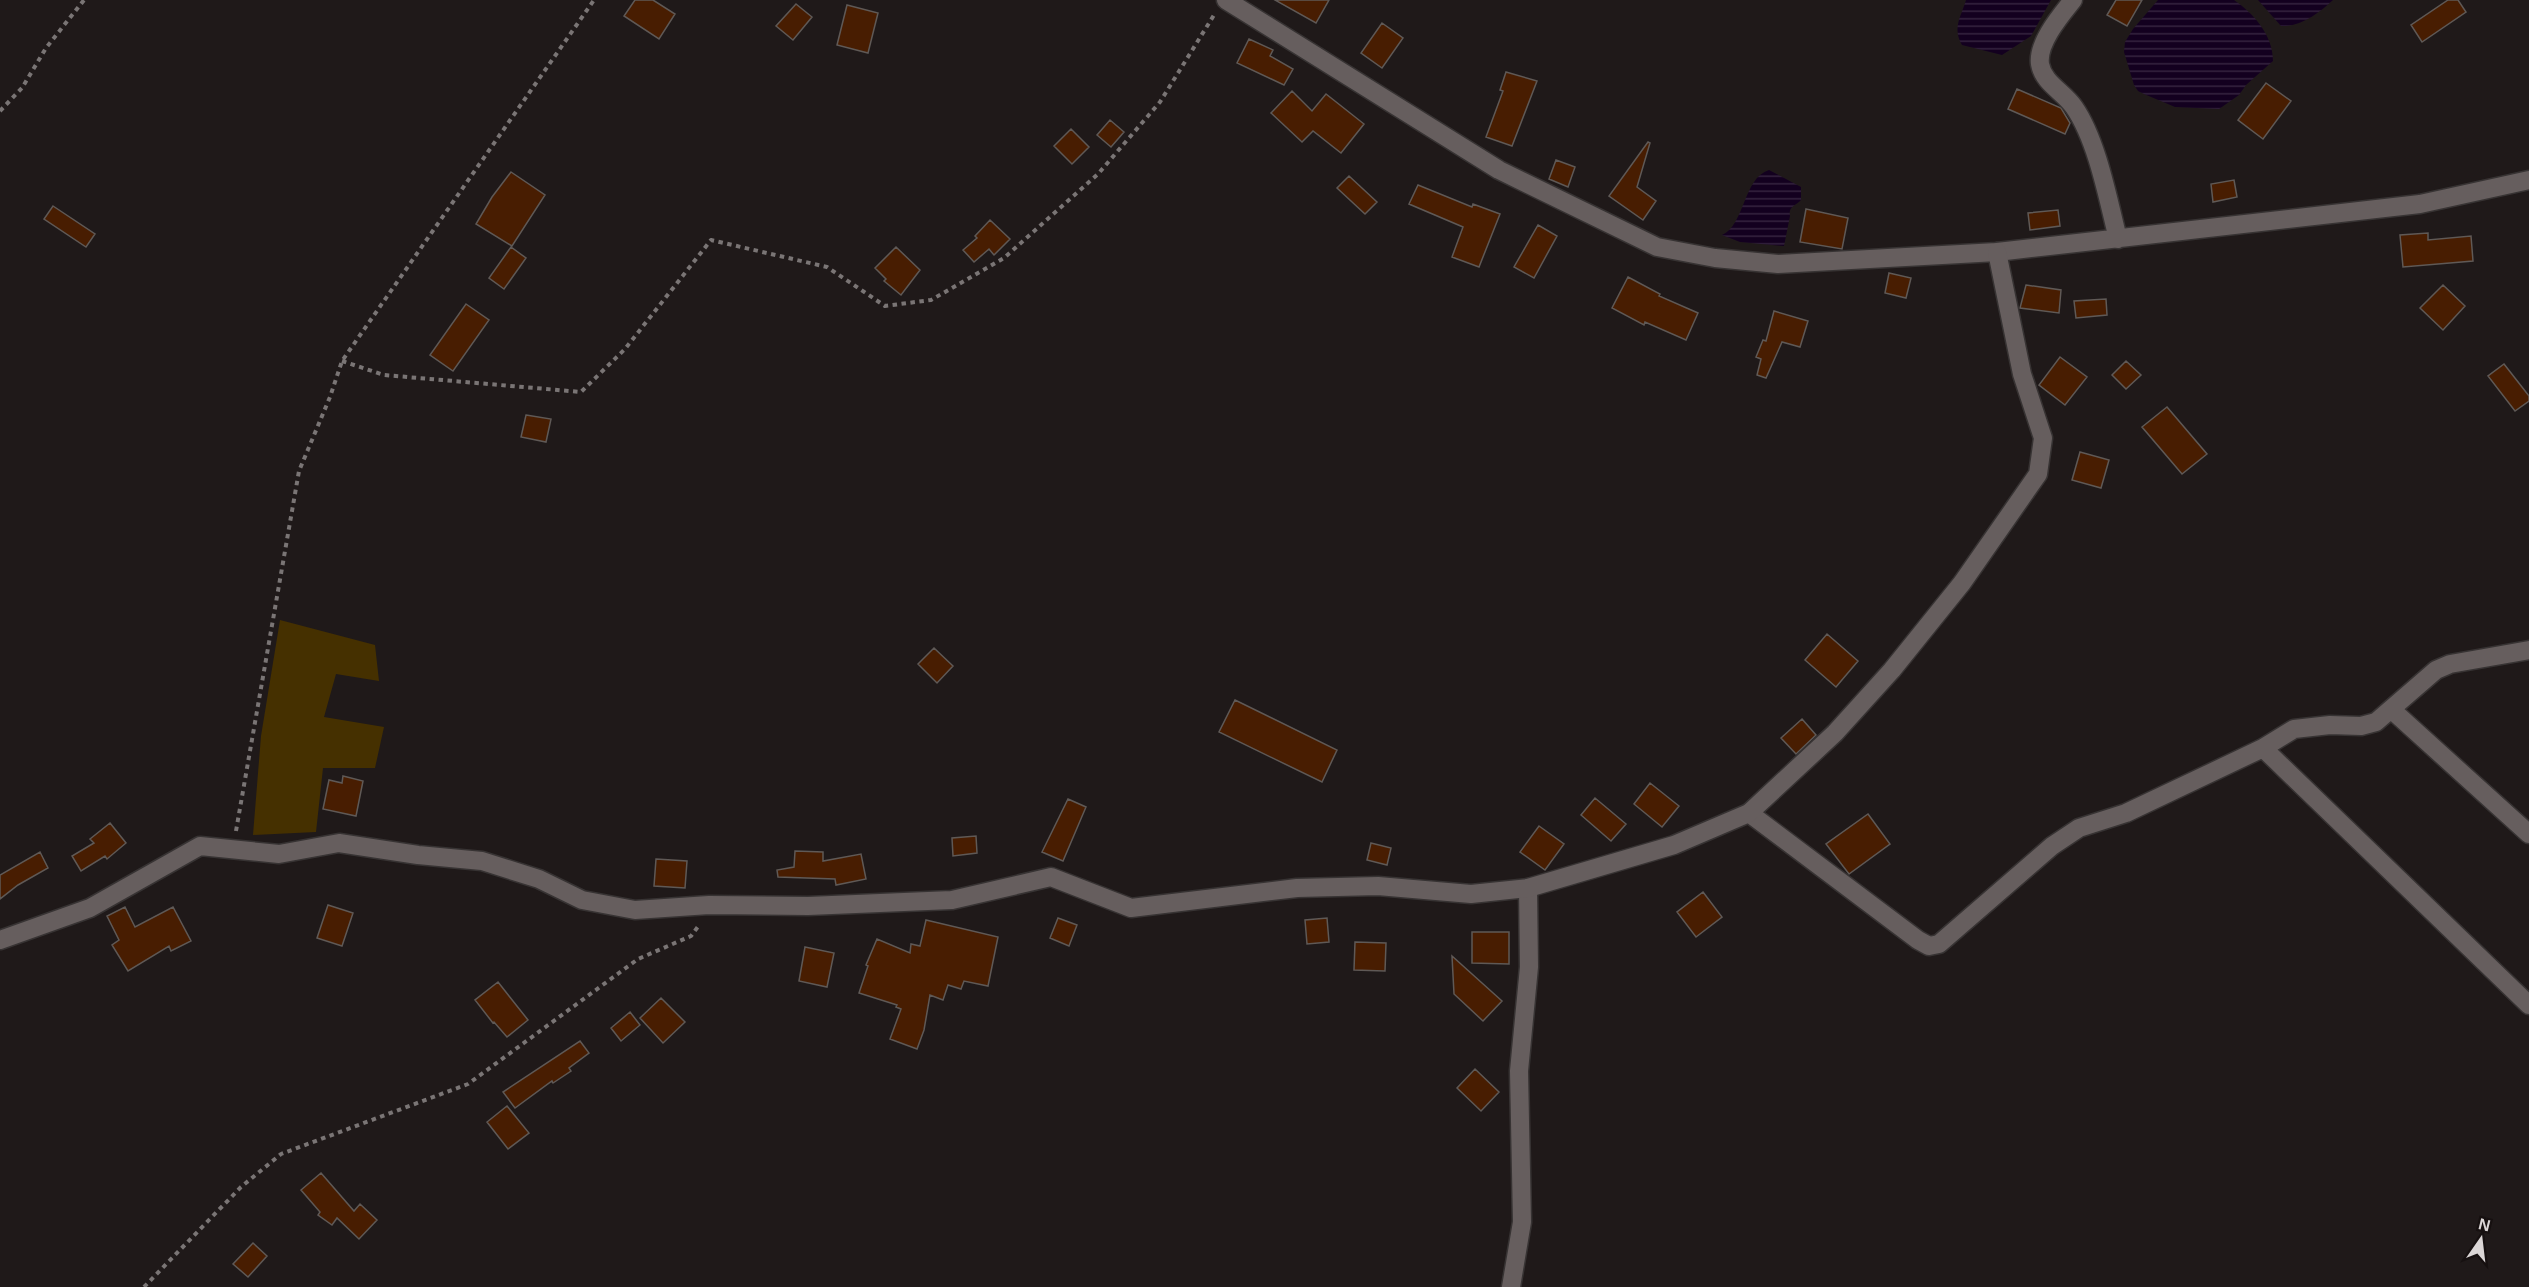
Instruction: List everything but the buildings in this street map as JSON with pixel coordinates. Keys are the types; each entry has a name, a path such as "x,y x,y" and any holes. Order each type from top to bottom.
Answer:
{"street":[{"path":"2073,0 2057,20 2040,51 2040,65 2048,80 2074,106 2085,129 2102,177 2118,239"},
{"path":"1222,5 1499,170 1657,247 1715,258 1778,264 1996,252 2420,204 2529,180"},
{"path":"0,940 90,908 200,846 279,854 339,843 418,855 482,861 539,879 582,900 635,910 709,905 808,906 952,900 1051,877 1131,908 1297,888 1378,886 1471,894 1528,888 1674,845 1749,813 1835,733 1892,670 1962,583 2038,474 2043,438 2022,374 1996,252"},
{"path":"1749,813 1929,946 1939,944 2052,846 2079,828 2126,813 2263,748 2294,729 2330,725 2361,726 2376,722 2436,670 2450,664 2529,650"},
{"path":"2392,710 2529,834"},
{"path":"2263,748 2529,1005"},
{"path":"1511,1287 1522,1221 1519,1071 1529,967 1528,888"}],"path":[{"path":"0,111 22,88 46,48 84,0"},
{"path":"233,849 299,471 330,397 342,361 594,0"},
{"path":"342,361 384,375 581,392 625,349 711,240 827,267 885,306 931,300 1004,258 1098,174 1160,102 1222,5"},
{"path":"144,1287 241,1187 281,1154 468,1084 638,958 691,936 698,928 709,905"}],"shaded area":[{"path":"1966,0 2051,0 2031,36 2002,55 1962,45 1958,28"},
{"path":"2158,0 2234,0 2261,26 2270,42 2273,61 2246,85 2239,95 2219,109 2175,107 2138,91 2124,52 2125,42"},
{"path":"2258,0 2333,0 2303,22 2281,26"},
{"path":"1769,170 1801,187 1801,200 1790,210 1784,246 1740,242 1722,235 1730,230 1735,222 1754,182"},
{"path":"280,620 375,645 379,681 336,674 324,717 384,727 375,768 323,768 316,832 253,835 261,736"}]}
